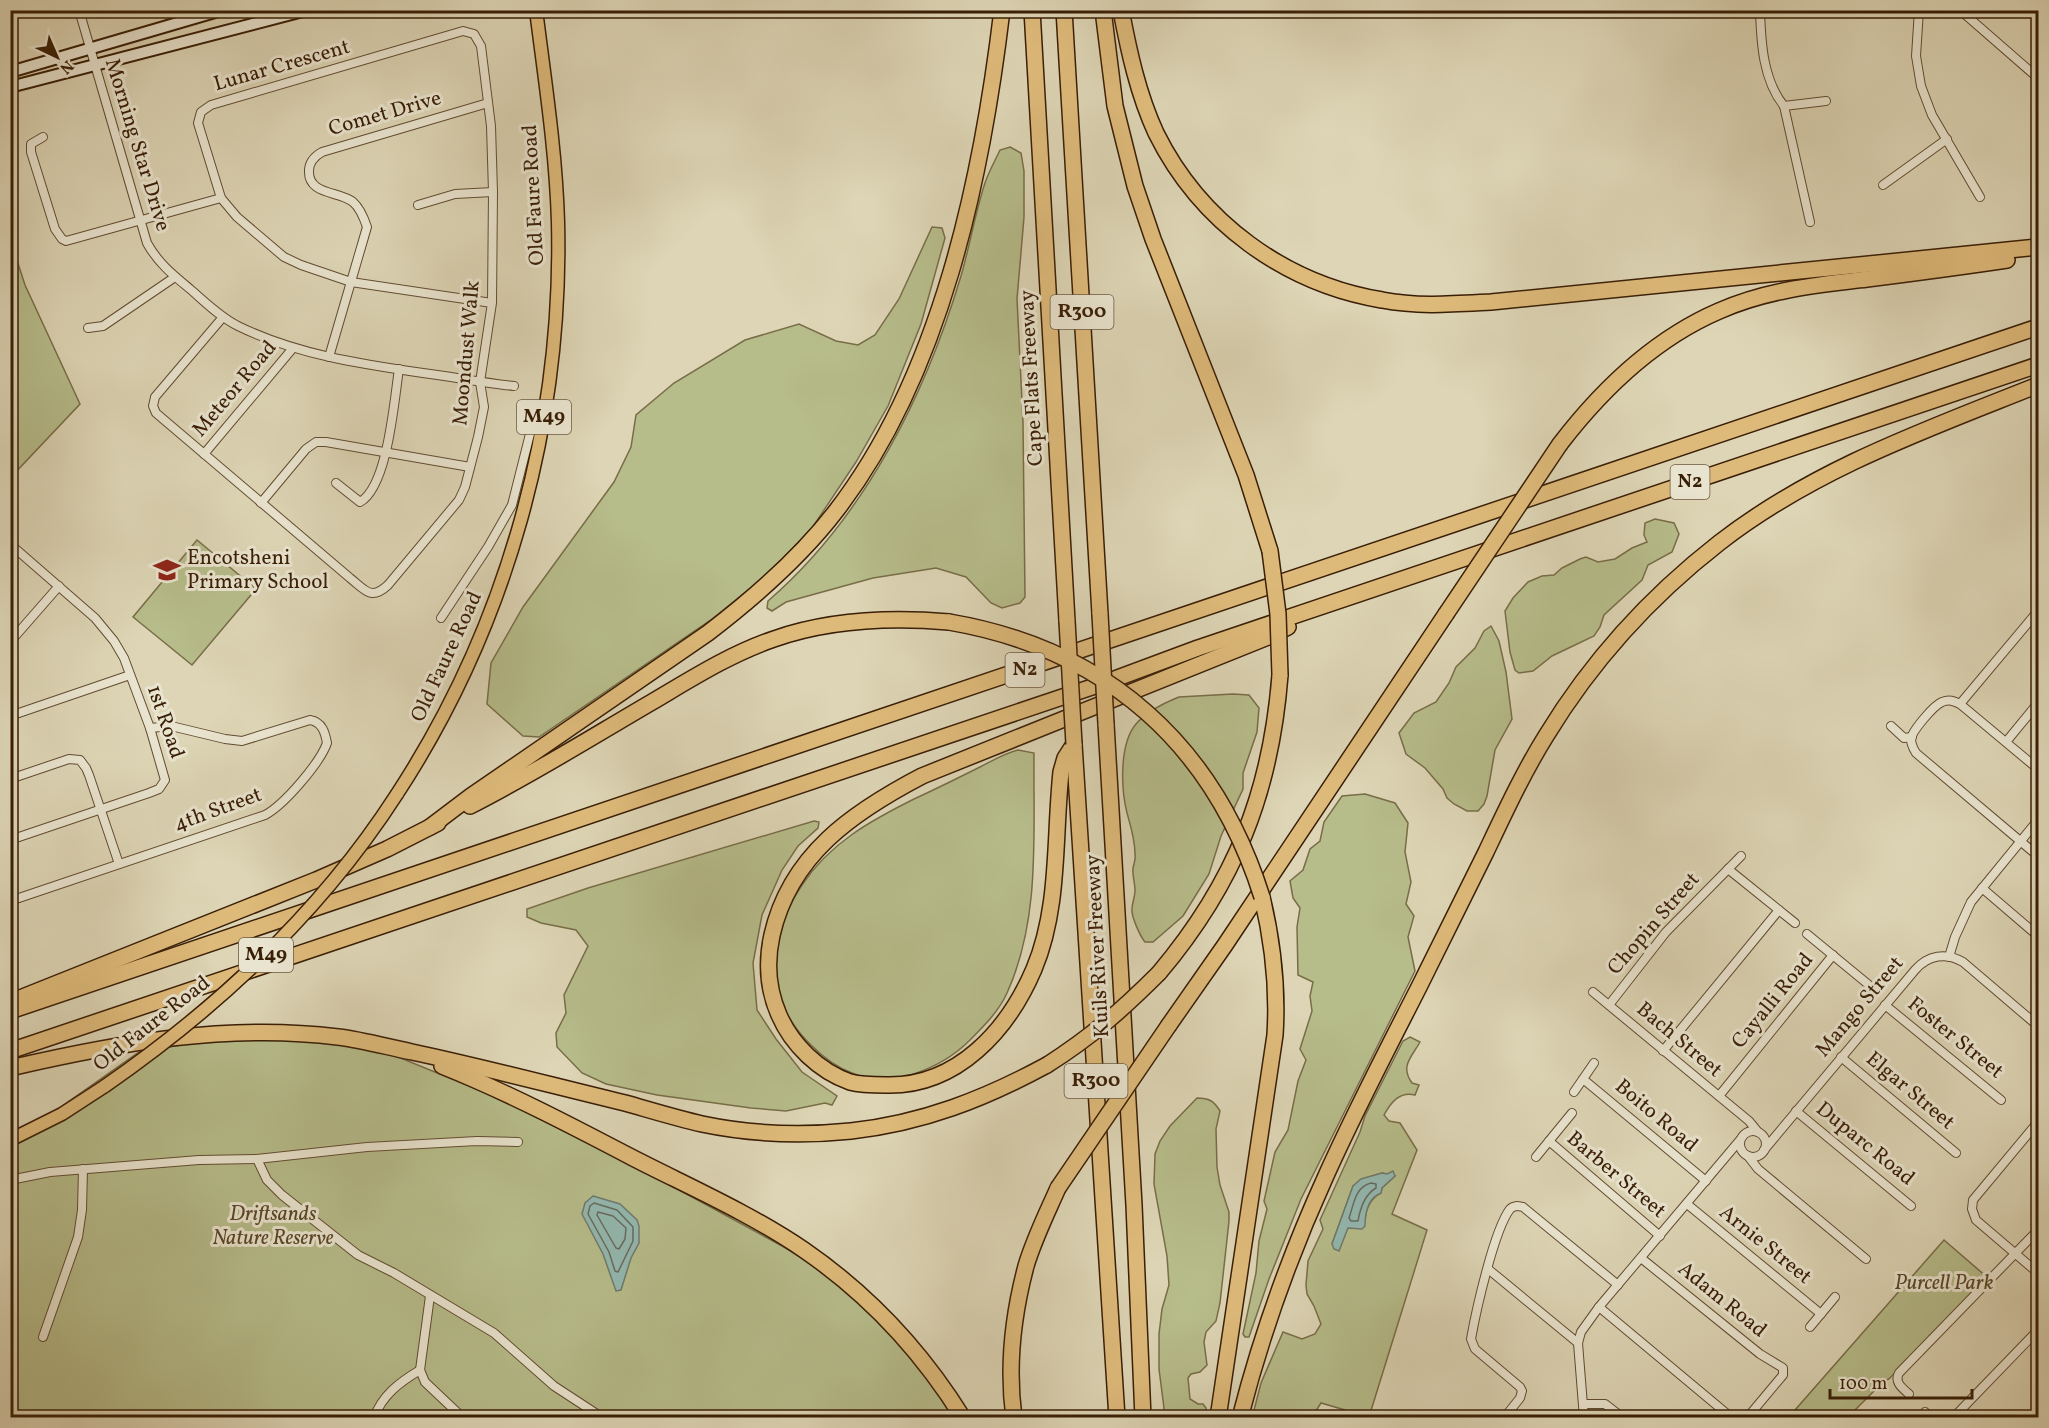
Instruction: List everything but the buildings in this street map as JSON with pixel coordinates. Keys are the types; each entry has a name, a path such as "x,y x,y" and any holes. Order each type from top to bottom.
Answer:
{"highway":[{"path":"430,827 739,609 771,582 836,512 883,440 903,400 949,278 981,156 992,96 1002,10"},
{"name":"Cape Flats Freeway","path":"1032,10 1074,744"},
{"name":"Kuils River Freeway","path":"1064,10 1134,1205 1143,1418"},
{"path":"10,1068 144,1040 269,1031 342,1037 484,1068 702,1124 773,1133 853,1131 909,1121 966,1104 1004,1088 1077,1046 1111,1020 1159,973 1198,923 1237,854 1254,811 1272,747 1280,675 1278,614 1269,551 1246,475 1153,239 1135,186 1115,106 1102,10"},
{"path":"1121,10 1136,80 1148,115 1172,162 1192,190 1233,232 1266,256 1297,274 1340,291 1404,303 1432,305 1491,302 2038,248"},
{"path":"1014,1418 1011,1343 1016,1311 1027,1264 1058,1188 1225,945 1560,444 1604,392 1629,367 1671,336 1720,310 1742,302 1792,288 2038,256"},
{"name":"N2","path":"10,1011 2038,327"},
{"name":"N2","path":"10,1051 1104,683 1198,648 2038,365"},
{"path":"1240,1418 1279,1292 1299,1238 1341,1143 1526,769 1589,673 1627,627 1683,573 1756,516 1827,474 1903,439 2038,385"},
{"path":"1074,744 1065,758 1061,772 1055,871 1042,945 1024,990 1008,1019 987,1043 968,1059 924,1081 871,1085 850,1082 810,1059 789,1035 775,1005 769,974 770,942 783,900 793,881 811,856 842,826 885,795 922,776 1268,637 1342,600"},
{"path":"10,1002 316,880 387,849 521,780 729,657 774,639 817,627 864,620 899,618 949,622 1005,634 1040,646 1072,661 1128,696 1176,740 1197,765 1215,792 1246,849 1270,929 1277,1001 1275,1035 1218,1418"},
{"name":"Kuils River Freeway","path":"1074,744 1117,1418"},
{"path":"407,1051 535,1107 733,1209 804,1250 854,1289 905,1340 932,1371 963,1418"}],"main road":[{"path":"10,72 222,10"},
{"path":"10,87 307,10"},
{"name":"Old Faure Road","path":"10,1140 62,1114 179,1032 238,982 270,950 342,870 397,794 444,716 472,656 491,610 527,496 546,405 556,314 558,221 555,164 536,10"}],"street":[{"name":"Morning Star Drive","path":"79,10 147,243 153,254 175,277 237,325 293,348 329,357 514,386"},
{"path":"1760,10 1768,78 1772,89 1784,106 1810,222"},
{"path":"1919,10 1916,56 1921,86 1932,115 1980,197"},
{"path":"1960,10 2038,78"},
{"name":"Lunar Crescent","path":"474,34 463,31 205,108 201,112 198,123 221,198 237,218 285,257 301,265 351,282 492,303"},
{"name":"Moondust Walk","path":"223,316 161,388 155,397 153,406 162,419 368,593 381,592 459,500 465,486 484,407 480,382 492,303 493,192 491,126 481,46 474,34"},
{"path":"1784,106 1826,101"},
{"name":"Comet Drive","path":"329,357 367,227 365,219 352,202 315,186 309,174 312,160 322,152 488,103"},
{"path":"43,137 31,144 31,152 55,229 62,238 71,241 221,198"},
{"path":"1883,184 1947,139"},
{"path":"418,205 455,194 493,192"},
{"path":"88,328 103,326 175,277"},
{"name":"Meteor Road","path":"204,454 293,348"},
{"path":"336,483 360,502 377,483 386,453 399,369"},
{"path":"441,618 488,547 512,505 534,418 538,411 546,405"},
{"path":"261,503 306,449 316,442 326,441 470,467"},
{"name":"1st Road","path":"10,544 104,628 124,658 165,776 163,784 149,793 10,840"},
{"path":"10,642 59,586"},
{"path":"1960,704 2038,611"},
{"path":"10,716 130,675"},
{"path":"2038,769 1960,704 1949,700 1938,704 1915,730 1912,737 1912,745 1916,753 2038,856"},
{"path":"2006,742 2038,703"},
{"name":"4th Street","path":"10,901 272,811 284,801 313,767 327,743 320,725 310,720 242,741 171,726 150,728"},
{"path":"1891,726 1904,738 1912,737"},
{"path":"10,779 69,759 80,760 86,768 119,864"},
{"path":"2038,820 1971,902 1955,937 1949,957 1963,962 2038,1026"},
{"name":"Chopin Street","path":"1609,1005 1666,932 1741,856"},
{"name":"Chopin Street","path":"1728,868 1794,923"},
{"path":"1982,888 2038,936"},
{"path":"1663,1051 1779,910"},
{"path":"1807,934 1869,985"},
{"name":"Cayalli Road","path":"1719,1096 1833,955"},
{"name":"Mango Street","path":"1763,1152 1919,965 1933,958 1949,957"},
{"name":"Bach Street","path":"1593,993 1719,1096 1760,1133"},
{"name":"Foster Street","path":"1885,1005 2001,1100"},
{"name":"Elgar Street","path":"1841,1058 1956,1153"},
{"name":"Boito Road","path":"1574,1092 1594,1064"},
{"name":"Boito Road","path":"1583,1079 1706,1181"},
{"name":"Duparc Road","path":"1796,1111 1911,1206"},
{"name":"Barber Street","path":"1536,1157 1572,1113"},
{"path":"1741,1115 1744,1127 1740,1145 1758,1169 1866,1259"},
{"path":"2038,1122 1973,1200 1973,1213 1980,1223 2038,1273"},
{"path":"1584,1418 1578,1343 1584,1327 1746,1132 1760,1133 1780,1130"},
{"path":"1760,1133 1766,1144 1763,1152 1763,1166 1771,1180"},
{"path":"10,1180 50,1172 199,1160 257,1159 367,1147 477,1141 518,1142"},
{"name":"Barber Street","path":"1549,1141 1659,1236"},
{"path":"1726,1157 1746,1155 1755,1157 1763,1152"},
{"path":"257,1159 267,1180 282,1195 358,1255 394,1273 494,1333 554,1386 603,1418"},
{"path":"43,1337 78,1237 82,1210 83,1169"},
{"name":"Arnie Street","path":"1687,1204 1821,1314"},
{"path":"1504,1418 1520,1398 1522,1391 1475,1350 1471,1342 1496,1240 1509,1211 1513,1207 1520,1206 1618,1285"},
{"path":"1909,1394 1898,1382 1899,1373 2038,1230"},
{"name":"Adam Road","path":"1641,1258 1760,1354 1783,1368 1783,1375 1747,1418"},
{"path":"1488,1269 1578,1343"},
{"path":"430,1296 420,1370 425,1382 463,1418"},
{"path":"1810,1327 1835,1297"},
{"path":"1599,1307 1732,1418"},
{"path":"1953,1418 2038,1330"},
{"path":"375,1418 378,1407 397,1384 420,1370"},
{"path":"1584,1404 1605,1404 1623,1418"}],"green space":[{"path":"1010,147 1021,153 1024,171 1024,217 1017,299 1023,422 1025,597 1020,603 1002,608 991,603 966,577 936,568 873,578 786,602 772,611 767,608 768,601 834,532 862,493 909,410 946,321 961,276 987,179 1000,150"},
{"path":"932,227 942,228 945,238 921,324 888,406 856,462 812,528 768,574 712,619 539,737 523,736 487,704 491,663 523,607 614,482 631,447 636,415 674,383 745,340 799,324 836,341 858,345 875,335 899,299"},
{"path":"11,242 25,285 80,404 11,477"},
{"path":"1655,519 1674,523 1679,534 1672,552 1648,565 1642,580 1604,615 1594,636 1552,656 1533,671 1519,673 1515,670 1510,652 1505,611 1513,598 1528,582 1542,576 1554,575 1580,559 1586,557 1598,562 1615,559 1647,542 1644,535 1645,523"},
{"path":"197,540 256,589 192,665 133,617"},
{"path":"1491,626 1499,641 1506,672 1512,719 1495,750 1484,804 1478,811 1467,811 1447,798 1443,789 1425,768 1406,754 1399,733 1414,713 1436,702 1449,683 1456,667 1475,648 1484,631"},
{"path":"1249,695 1259,708 1257,732 1243,773 1243,789 1221,836 1209,874 1183,916 1153,942 1145,942 1136,926 1132,912 1135,890 1133,871 1135,849 1125,803 1123,780 1124,755 1130,733 1140,719 1150,711 1179,697"},
{"path":"1018,750 1034,753 1033,875 1025,935 1018,964 1004,1000 970,1040 931,1067 899,1077 883,1079 867,1078 841,1068 820,1054 801,1034 788,1015 779,994 777,952 783,923 795,897 813,870 852,834 914,799"},
{"path":"1365,794 1395,803 1408,823 1405,852 1411,882 1406,904 1414,916 1408,937 1415,971 1301,1199 1249,1337 1245,1337 1243,1334 1256,1273 1259,1241 1267,1209 1264,1201 1275,1152 1288,1130 1298,1081 1306,1060 1300,1049 1312,1011 1310,996 1313,982 1298,975 1297,927 1300,908 1293,898 1290,881 1303,870 1310,849 1320,841 1324,822 1342,796"},
{"path":"814,821 819,822 818,828 798,846 782,870 762,915 753,963 757,1010 802,1072 837,1096 832,1105 825,1103 786,1111 751,1108 657,1095 606,1084 582,1073 557,1047 556,1033 566,1013 564,995 588,946 576,930 541,923 527,917 527,909 588,888"},
{"name":"Driftsands Nature Reserve","path":"259,1032 359,1041 496,1097 648,1173 815,1264 933,1366 953,1417 11,1417 10,1143 139,1052"},
{"path":"1410,1037 1420,1042 1407,1067 1412,1083 1419,1085 1415,1095 1400,1096 1384,1115 1389,1121 1400,1123 1417,1150 1392,1214 1427,1230 1369,1417 1321,1403 1312,1417 1252,1418 1261,1383 1283,1332 1302,1339 1315,1334 1321,1324 1307,1294 1308,1261 1323,1229 1320,1220 1365,1116 1403,1041","holes":["1382,1173 1395,1176 1371,1201 1365,1222 1348,1227 1332,1244 1353,1186"]},
{"path":"1197,1098 1211,1101 1220,1111 1216,1129 1217,1167 1229,1212 1229,1221 1220,1303 1216,1321 1206,1332 1204,1342 1207,1365 1200,1372 1191,1374 1188,1378 1190,1399 1203,1404 1207,1417 1163,1417 1159,1334 1162,1309 1169,1285 1167,1256 1154,1184 1155,1154 1170,1126"},
{"name":"Purcell Park","path":"1944,1240 1988,1278 1889,1379 1883,1382 1848,1417 1788,1418"}],"water":[{"path":"1393,1171 1395,1176 1370,1202 1365,1226 1362,1229 1348,1228 1339,1251 1334,1249 1332,1244 1353,1186 1361,1179"},
{"path":"593,1196 620,1204 637,1220 639,1226 639,1243 631,1258 621,1290 616,1291 603,1254 582,1214 585,1203"}],"place":[{"name":"Encotsheni Primary School","path":"167,570"}]}
